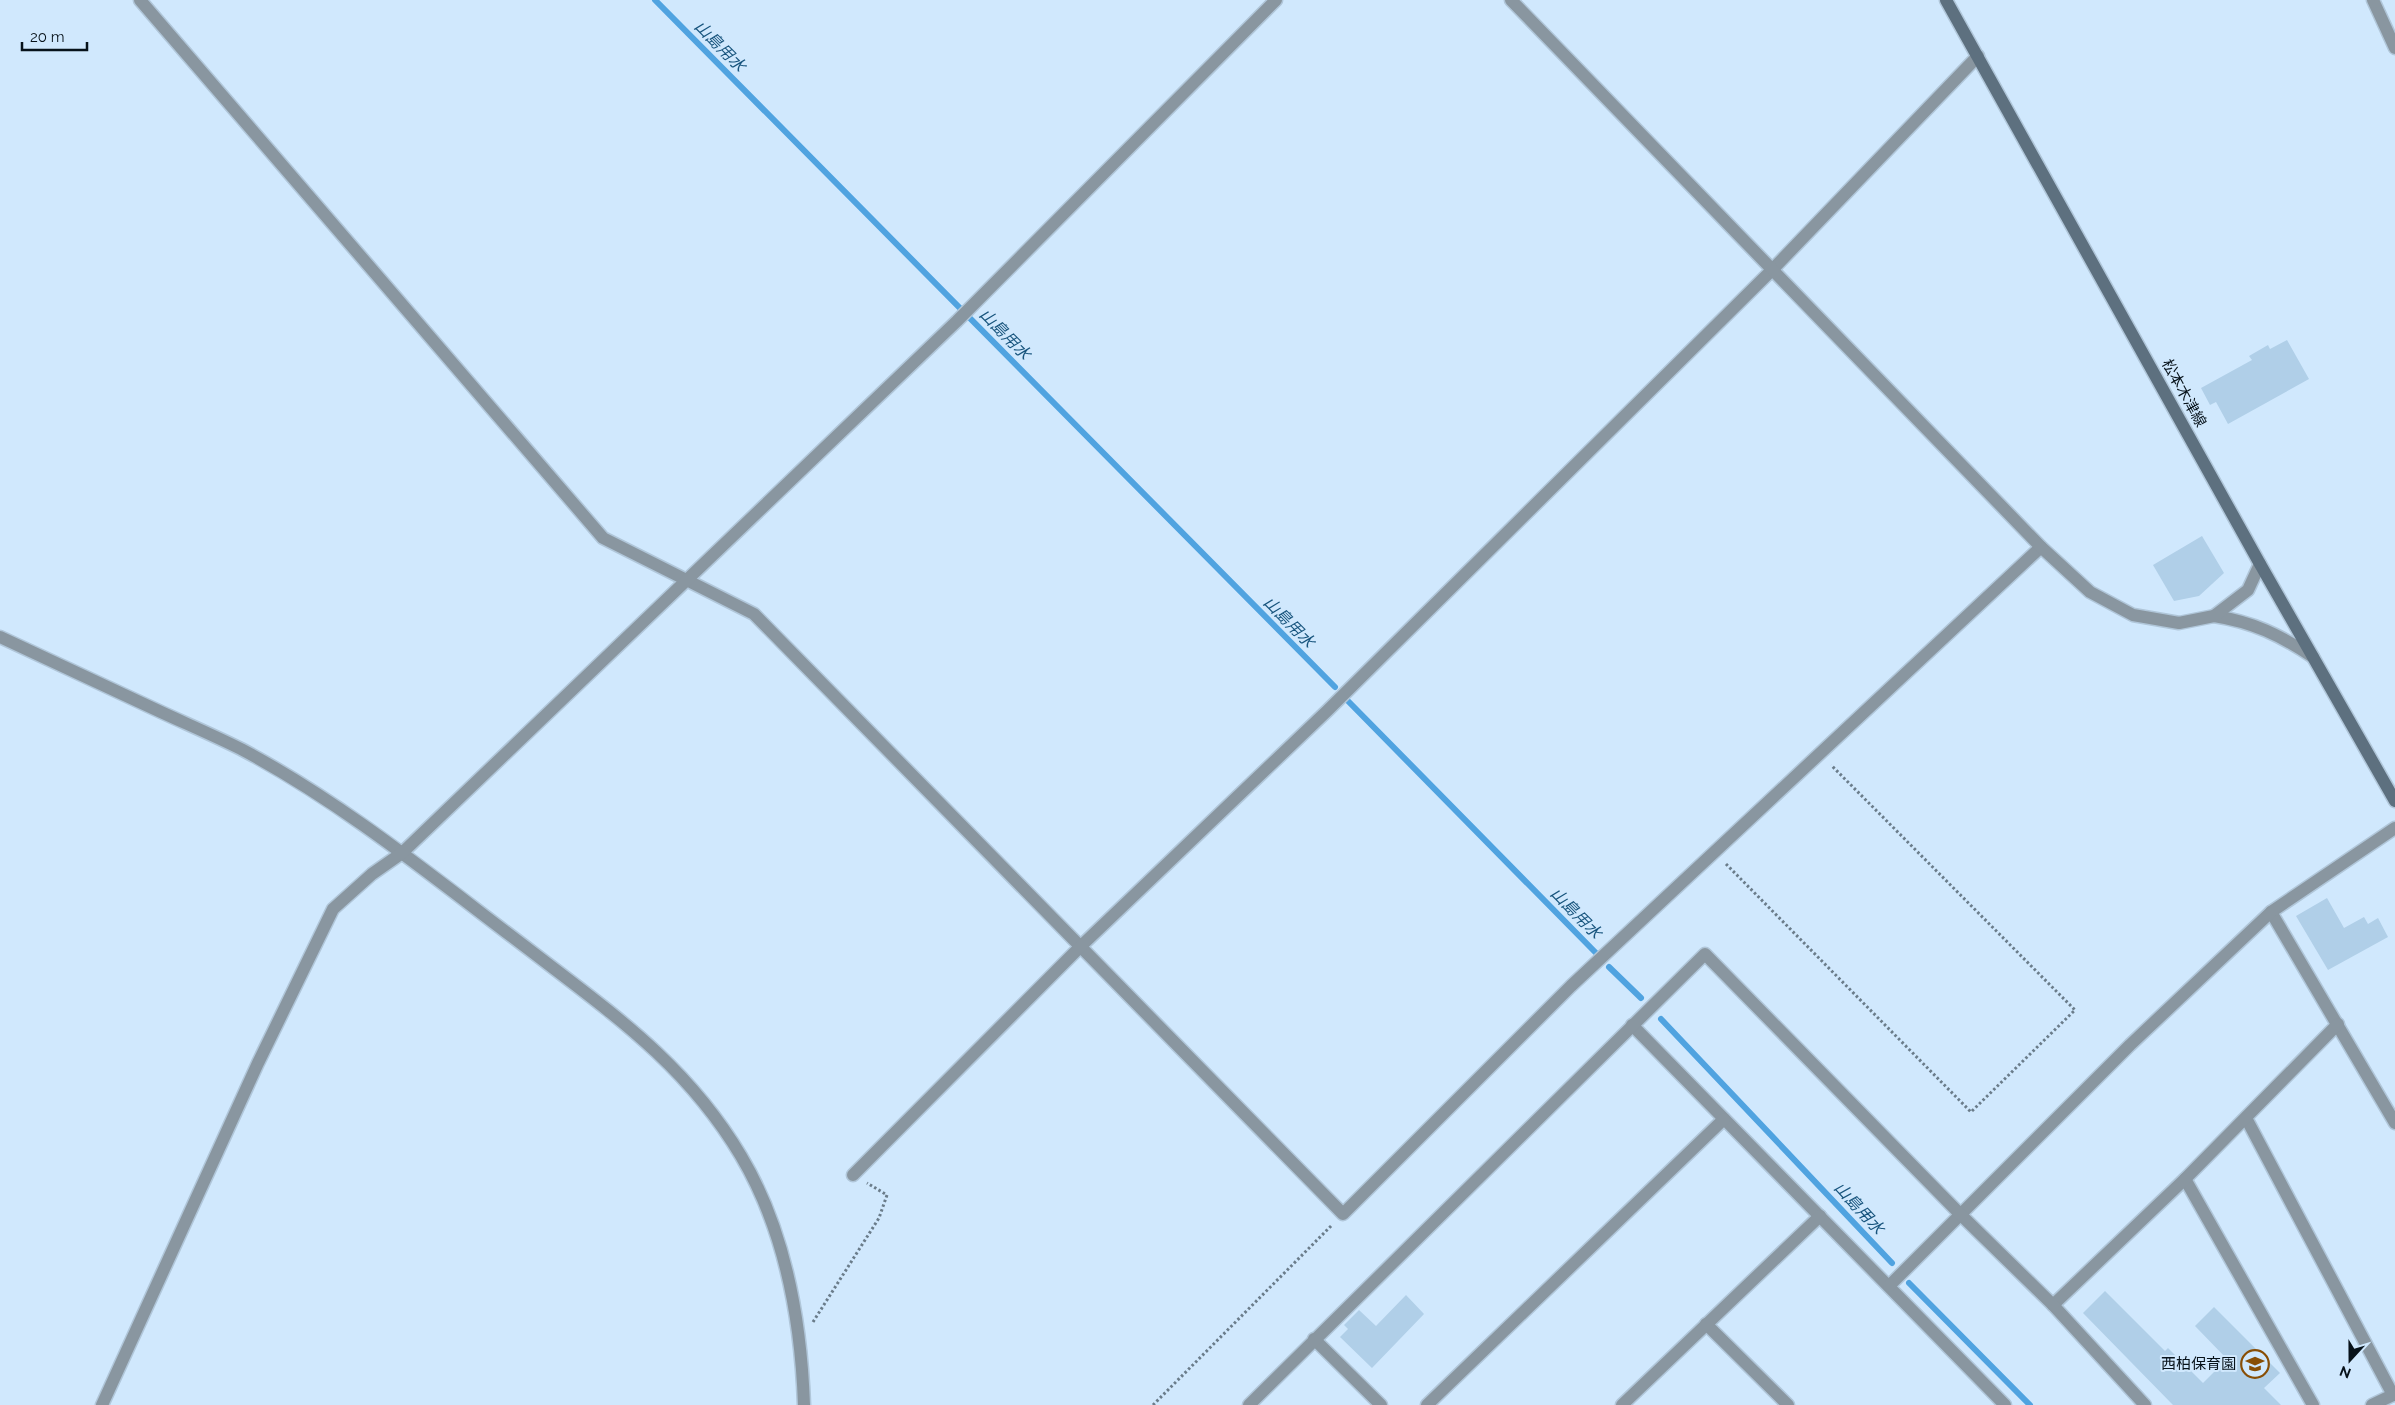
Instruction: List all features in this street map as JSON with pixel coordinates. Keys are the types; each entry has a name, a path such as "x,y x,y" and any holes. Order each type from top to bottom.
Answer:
{"main road":[{"name":"松本木津線","path":"1946,0 2260,564 2395,801"}],"street":[{"path":"140,0 603,538 754,614 1343,1214 1571,986 2042,547"},
{"path":"102,1405 258,1063 334,909 372,874 402,854 971,307 1276,0"},
{"path":"1510,0 2042,547 2090,592 2133,615 2179,623 2214,616 2241,620 2271,632 2313,657"},
{"path":"2373,0 2395,48"},
{"path":"853,1175 1080,946 1327,711 1772,270 1978,56"},
{"path":"2214,616 2248,590 2260,564"},
{"path":"0,637 241,749 321,797 402,854 618,1017 655,1049 686,1081 720,1125 741,1156 762,1197 784,1258 801,1341 804,1405"},
{"path":"1889,1286 2130,1045 2271,912 2395,828"},
{"path":"2271,912 2395,1123"},
{"path":"1249,1405 1314,1338 1705,954 1961,1215 2053,1305 2145,1405"},
{"path":"2053,1305 2186,1178 2338,1024"},
{"path":"1632,1025 2005,1405"},
{"path":"2246,1118 2394,1394 2372,1405"},
{"path":"1427,1405 1724,1119"},
{"path":"2186,1178 2313,1405"},
{"path":"1622,1405 1820,1216"},
{"path":"1706,1324 1788,1405"},
{"path":"1314,1338 1381,1405"}],"path":[{"path":"1715,852 1971,1112 2075,1010 1820,754"},
{"path":"801,1341 879,1218 887,1195 853,1175"},
{"path":"1153,1405 1343,1214"}],"building":[{"path":"2287,340 2309,379 2228,424 2216,402 2210,405 2201,388 2252,360 2249,356 2268,345 2270,349"},
{"path":"2202,536 2224,573 2199,596 2174,601 2153,565"},
{"path":"2327,898 2344,928 2364,917 2368,924 2378,918 2388,937 2328,970 2296,916"},
{"path":"2105,1291 2165,1351 2168,1348 2203,1383 2227,1359 2195,1326 2214,1307 2280,1373 2264,1388 2281,1405 2173,1405 2083,1313"},
{"path":"1406,1295 1424,1314 1372,1368 1340,1337 1348,1329 1344,1325 1359,1310 1376,1326"}],"waterway":[{"name":"山島用水","path":"655,0 1335,687"},
{"name":"山島用水","path":"1348,701 1596,953"},
{"name":"山島用水","path":"1609,967 1641,998"},
{"name":"山島用水","path":"1661,1019 1892,1263"},
{"name":"山島用水","path":"1909,1283 2030,1405"}],"place":[{"name":"西柏保育園","path":"2255,1364"}]}
